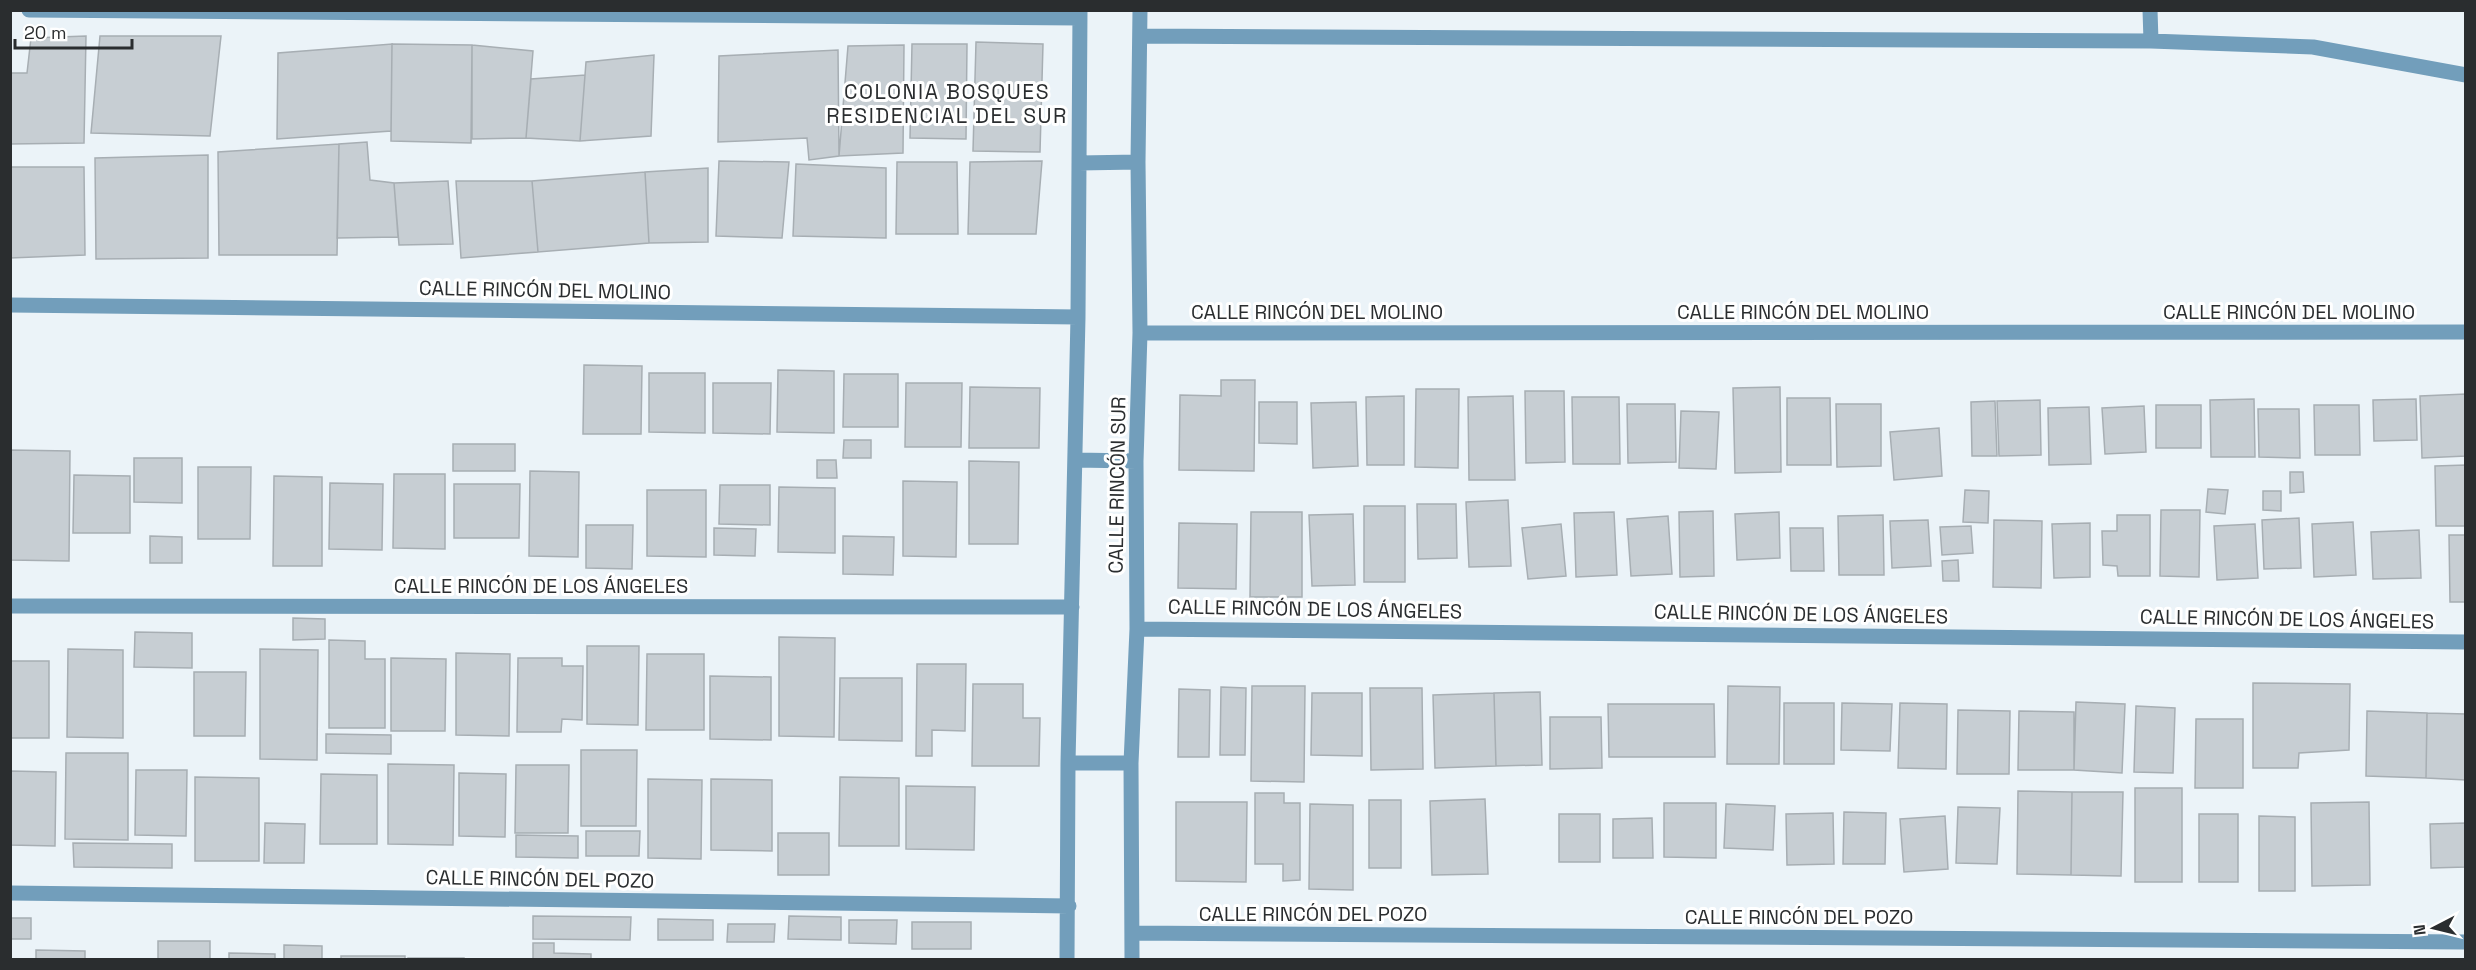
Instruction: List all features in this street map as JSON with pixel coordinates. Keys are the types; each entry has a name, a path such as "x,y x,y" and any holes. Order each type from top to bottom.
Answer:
{"street":[{"path":"28,10 1080,14 1078,317 1068,763 1067,960"},
{"name":"CALLE RINCÓN SUR","path":"1132,960 1131,763 1137,629 1140,333 1138,162 1140,10"},
{"path":"2150,10 2151,41"},
{"path":"1140,36 2151,41 2313,47 2466,75"},
{"path":"1079,163 1138,162"},
{"name":"CALLE RINCÓN DEL MOLINO","path":"10,305 1078,317"},
{"name":"CALLE RINCÓN DEL MOLINO","path":"1140,333 2466,332"},
{"path":"1076,460 1137,461"},
{"name":"CALLE RINCÓN DE LOS ÁNGELES","path":"10,606 1072,607"},
{"name":"CALLE RINCÓN DE LOS ÁNGELES","path":"1137,629 2466,642"},
{"path":"1068,763 1131,763"},
{"name":"CALLE RINCÓN DEL POZO","path":"10,893 1069,906"},
{"name":"CALLE RINCÓN DEL POZO","path":"1132,933 2466,942"}],"building":[{"path":"86,36 84,143 10,144 10,73 27,73 31,38"},
{"path":"100,36 221,36 210,136 91,133"},
{"path":"976,42 1043,44 1040,152 973,151"},
{"path":"392,44 391,131 277,139 278,53"},
{"path":"392,44 472,45 471,143 391,141"},
{"path":"912,44 967,44 966,139 910,138"},
{"path":"472,45 533,51 526,138 472,139"},
{"path":"904,45 903,153 839,156 848,46"},
{"path":"838,50 839,156 809,160 807,138 718,142 719,56"},
{"path":"654,55 651,136 580,141 586,62"},
{"path":"585,75 580,141 526,138 531,79"},
{"path":"367,142 370,180 394,183 398,237 337,238 339,144"},
{"path":"339,144 337,255 219,255 218,152"},
{"path":"208,155 208,258 96,259 95,158"},
{"path":"719,161 789,162 782,238 716,236"},
{"path":"1042,161 1036,234 968,234 970,162"},
{"path":"897,162 957,162 958,234 896,234"},
{"path":"796,164 886,168 886,238 793,236"},
{"path":"10,167 84,167 85,255 10,258"},
{"path":"708,168 708,242 649,243 645,172"},
{"path":"645,172 649,243 538,252 532,181"},
{"path":"448,181 453,244 399,245 394,183"},
{"path":"456,181 532,181 538,252 461,258"},
{"path":"584,365 642,366 641,434 583,434"},
{"path":"778,370 834,371 834,433 777,432"},
{"path":"649,373 705,373 705,433 649,432"},
{"path":"844,374 898,374 898,427 843,427"},
{"path":"1221,380 1255,380 1254,471 1179,470 1180,395 1221,396"},
{"path":"713,383 771,383 770,434 713,433"},
{"path":"906,383 962,383 961,447 905,447"},
{"path":"970,387 1040,388 1039,448 969,448"},
{"path":"1780,387 1781,472 1735,473 1733,388"},
{"path":"1416,389 1459,389 1458,468 1415,467"},
{"path":"1525,391 1564,391 1565,462 1526,463"},
{"path":"2466,394 2466,456 2422,458 2420,396"},
{"path":"1404,396 1404,465 1367,465 1366,397"},
{"path":"1513,396 1515,480 1469,480 1468,397"},
{"path":"1572,397 1619,397 1620,464 1573,464"},
{"path":"1787,398 1830,398 1831,465 1787,465"},
{"path":"2254,399 2255,457 2211,457 2210,400"},
{"path":"2416,399 2417,440 2374,441 2373,400"},
{"path":"2040,400 2041,455 1999,456 1997,401"},
{"path":"1995,401 1997,456 1972,456 1971,402"},
{"path":"1259,402 1297,402 1297,444 1259,443"},
{"path":"1356,402 1358,466 1313,468 1311,403"},
{"path":"1627,404 1675,404 1676,462 1628,463"},
{"path":"1836,404 1881,404 1881,466 1837,467"},
{"path":"2156,405 2201,405 2201,448 2156,448"},
{"path":"2314,405 2359,405 2360,455 2315,455"},
{"path":"2144,406 2146,452 2105,454 2102,408"},
{"path":"2089,407 2091,464 2049,465 2048,408"},
{"path":"2258,409 2299,409 2300,458 2259,457"},
{"path":"1681,411 1719,412 1716,469 1679,468"},
{"path":"1939,428 1942,476 1894,480 1890,432"},
{"path":"844,440 871,440 871,458 843,458"},
{"path":"453,444 515,444 515,471 453,471"},
{"path":"10,450 70,451 69,561 10,560"},
{"path":"134,458 182,458 182,503 134,502"},
{"path":"817,460 836,460 837,478 817,478"},
{"path":"969,461 1019,462 1018,544 969,544"},
{"path":"2466,465 2466,526 2436,526 2435,466"},
{"path":"198,467 251,467 250,539 198,539"},
{"path":"530,471 579,472 578,557 529,556"},
{"path":"2290,472 2303,472 2304,492 2290,493"},
{"path":"394,474 445,474 445,549 393,548"},
{"path":"74,475 130,476 130,533 73,533"},
{"path":"274,476 322,477 322,566 273,566"},
{"path":"903,481 957,482 956,557 903,556"},
{"path":"330,483 383,484 382,550 329,549"},
{"path":"454,484 520,484 519,538 454,538"},
{"path":"720,485 770,485 770,525 719,524"},
{"path":"779,487 835,488 835,553 778,552"},
{"path":"2208,489 2228,490 2225,514 2206,512"},
{"path":"647,490 706,490 706,557 647,556"},
{"path":"1965,490 1989,491 1988,523 1963,522"},
{"path":"2263,491 2281,491 2281,511 2263,510"},
{"path":"1508,500 1511,566 1469,567 1466,502"},
{"path":"1417,504 1456,504 1457,558 1418,559"},
{"path":"1364,506 1405,506 1405,582 1364,582"},
{"path":"2161,510 2200,510 2199,577 2160,576"},
{"path":"1713,511 1714,576 1680,577 1679,512"},
{"path":"1251,512 1302,512 1302,597 1250,597"},
{"path":"1614,512 1617,575 1576,577 1574,513"},
{"path":"1779,512 1780,558 1737,560 1735,514"},
{"path":"1353,514 1355,585 1312,586 1309,515"},
{"path":"1883,515 1884,575 1839,575 1838,516"},
{"path":"2117,515 2150,515 2150,576 2118,576 2117,566 2103,565 2102,531 2117,531"},
{"path":"1668,516 1672,574 1631,576 1627,519"},
{"path":"2299,518 2301,568 2264,569 2262,520"},
{"path":"1928,520 1931,566 1892,568 1890,521"},
{"path":"1994,520 2042,521 2041,588 1993,587"},
{"path":"2353,522 2356,575 2314,577 2312,524"},
{"path":"1179,523 1237,524 1236,589 1178,588"},
{"path":"2090,523 2090,577 2054,578 2052,524"},
{"path":"1561,524 1566,576 1528,579 1522,528"},
{"path":"2255,524 2258,578 2217,580 2214,526"},
{"path":"586,525 633,525 632,569 586,568"},
{"path":"1971,526 1973,553 1942,555 1940,527"},
{"path":"714,528 756,529 755,556 714,555"},
{"path":"1790,528 1823,528 1824,571 1791,571"},
{"path":"2419,530 2421,578 2373,579 2371,532"},
{"path":"2449,535 2466,535 2466,602 2450,602"},
{"path":"150,536 182,537 182,563 150,563"},
{"path":"843,536 894,537 893,575 843,574"},
{"path":"1958,560 1959,581 1943,581 1942,561"},
{"path":"293,618 325,619 325,639 293,640"},
{"path":"135,632 192,633 192,668 134,667"},
{"path":"779,637 835,638 834,737 779,736"},
{"path":"329,640 365,641 365,659 385,659 385,728 329,728"},
{"path":"587,646 639,646 638,725 587,724"},
{"path":"68,649 123,650 123,738 67,737"},
{"path":"260,649 318,650 317,760 260,759"},
{"path":"456,653 510,654 509,736 456,735"},
{"path":"647,654 704,654 704,730 646,730"},
{"path":"391,658 446,659 445,731 391,731"},
{"path":"518,658 562,658 562,666 583,666 582,720 562,719 561,732 517,732"},
{"path":"10,661 49,661 49,738 10,738"},
{"path":"917,664 966,664 965,731 932,730 932,756 916,756"},
{"path":"194,672 246,672 245,736 194,736"},
{"path":"710,676 771,677 771,740 710,739"},
{"path":"840,678 902,678 902,741 839,740"},
{"path":"2253,683 2350,684 2349,750 2299,753 2298,768 2253,768"},
{"path":"973,684 1023,684 1023,718 1040,718 1039,766 972,766"},
{"path":"1252,686 1305,686 1304,782 1251,781"},
{"path":"1728,686 1780,687 1779,764 1727,764"},
{"path":"1221,687 1246,688 1245,755 1220,755"},
{"path":"1370,688 1422,688 1423,769 1371,770"},
{"path":"1179,689 1210,690 1209,757 1178,757"},
{"path":"1540,692 1542,765 1496,766 1494,693"},
{"path":"1312,693 1362,693 1362,756 1311,755"},
{"path":"1494,693 1496,766 1435,768 1433,695"},
{"path":"2076,702 2125,704 2122,773 2074,770"},
{"path":"1784,703 1834,703 1834,764 1784,764"},
{"path":"1842,703 1892,704 1890,751 1841,750"},
{"path":"1900,703 1947,704 1946,769 1898,768"},
{"path":"1608,704 1714,704 1715,757 1609,757"},
{"path":"2136,706 2175,708 2173,773 2134,772"},
{"path":"1958,710 2010,711 2009,774 1957,774"},
{"path":"2019,711 2074,712 2074,770 2018,770"},
{"path":"2367,711 2427,713 2426,778 2366,776"},
{"path":"2427,713 2466,714 2466,780 2426,778"},
{"path":"1550,717 1601,717 1602,768 1550,769"},
{"path":"2196,719 2243,719 2243,788 2195,788"},
{"path":"326,734 391,735 391,754 326,753"},
{"path":"581,750 637,750 636,826 581,826"},
{"path":"66,753 128,753 128,840 65,839"},
{"path":"388,764 454,765 453,845 388,844"},
{"path":"516,765 569,765 568,833 515,833"},
{"path":"136,770 187,770 186,836 135,835"},
{"path":"10,771 56,772 55,846 10,845"},
{"path":"459,773 506,774 505,837 459,836"},
{"path":"321,774 377,775 377,844 320,844"},
{"path":"195,777 259,778 259,861 195,861"},
{"path":"840,777 899,778 899,846 839,846"},
{"path":"648,779 702,780 701,859 648,858"},
{"path":"711,779 772,780 772,851 711,850"},
{"path":"906,786 975,787 974,850 906,849"},
{"path":"2135,788 2182,788 2182,882 2135,882"},
{"path":"2018,791 2072,792 2071,875 2017,874"},
{"path":"2072,792 2123,792 2121,876 2071,875"},
{"path":"1255,793 1284,793 1284,803 1300,803 1300,880 1283,881 1283,864 1255,864"},
{"path":"1485,799 1488,874 1432,875 1430,801"},
{"path":"1369,800 1401,800 1401,868 1369,868"},
{"path":"1176,802 1247,802 1246,882 1176,881"},
{"path":"2369,802 2370,885 2312,886 2311,803"},
{"path":"1664,803 1716,803 1716,858 1664,857"},
{"path":"1310,804 1353,805 1353,890 1309,889"},
{"path":"1726,804 1775,806 1773,850 1724,848"},
{"path":"1958,807 2000,808 1997,864 1956,863"},
{"path":"1844,812 1886,813 1885,864 1843,864"},
{"path":"1833,813 1834,864 1787,865 1786,814"},
{"path":"1559,814 1600,814 1600,862 1559,862"},
{"path":"2199,814 2238,814 2238,882 2199,882"},
{"path":"1945,816 1948,869 1904,872 1900,819"},
{"path":"2259,816 2295,817 2295,891 2259,891"},
{"path":"1652,818 1653,858 1613,858 1613,819"},
{"path":"265,823 305,824 304,863 264,863"},
{"path":"2466,823 2466,867 2431,868 2430,824"},
{"path":"586,831 640,831 639,856 586,856"},
{"path":"778,833 829,833 829,875 778,875"},
{"path":"516,835 578,836 578,858 516,857"},
{"path":"73,843 172,844 172,868 74,867"},
{"path":"533,916 631,917 630,940 533,939"},
{"path":"789,916 841,917 841,940 788,939"},
{"path":"10,918 31,918 31,939 10,939"},
{"path":"658,919 713,920 713,940 658,940"},
{"path":"849,920 897,920 896,944 849,943"},
{"path":"912,922 971,922 971,949 912,949"},
{"path":"728,924 775,924 774,942 727,942"},
{"path":"158,941 210,941 210,960 158,960"},
{"path":"533,943 554,943 554,953 591,954 591,960 533,960"},
{"path":"284,945 322,946 322,960 284,960"},
{"path":"36,950 85,951 85,960 36,960"},
{"path":"229,953 275,954 275,960 229,960"},
{"path":"341,956 405,956 405,960 341,960"},
{"path":"408,958 464,958 464,960 408,960"}],"district":[{"name":"COLONIA BOSQUES RESIDENCIAL DEL SUR","path":"947,104"}]}
